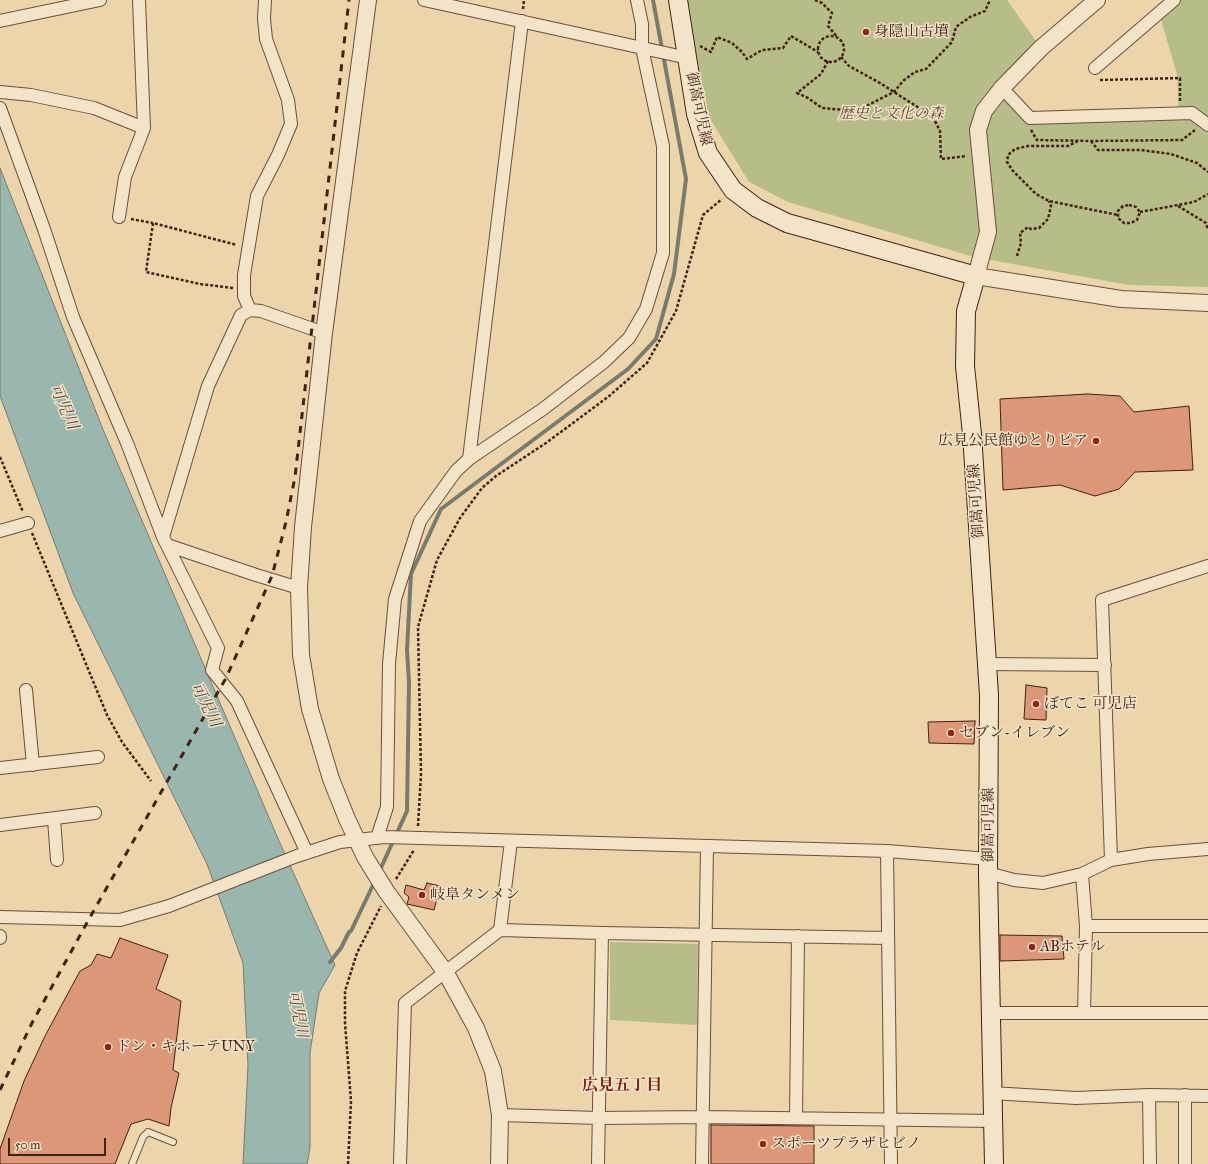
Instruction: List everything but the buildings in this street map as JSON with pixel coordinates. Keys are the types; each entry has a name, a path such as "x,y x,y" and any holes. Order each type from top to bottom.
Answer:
{"main road":[{"name":"御嵩可児線","path":"678,0 696,114 708,153 733,190 757,208 787,223 976,276 966,311 965,366 972,434 989,695 991,1093 994,1121 994,1164"}],"street":[{"path":"0,21 100,0"},
{"path":"119,217 125,177 144,128 139,0"},
{"path":"250,310 244,296 244,274 257,196 278,155 291,124 288,100 266,39 264,19 265,0"},
{"path":"368,0 324,333 302,527 299,588 301,654 310,709 331,779 357,840 387,893 446,972 476,1028 493,1071 500,1115 499,1164"},
{"path":"424,0 642,48 686,50"},
{"path":"381,838 387,808 389,664 395,599 420,521 456,471 469,459 543,409 604,362 629,338 646,309 663,253 663,146 642,48 642,24 637,0"},
{"path":"1097,0 1041,48 1002,88 984,111 978,130 988,232 976,276 1121,299 1208,303"},
{"path":"1095,68 1173,0"},
{"path":"469,459 522,21"},
{"path":"1002,88 1030,118 1192,113 1206,123"},
{"path":"0,92 31,94 94,108 144,128"},
{"path":"0,108 74,317 127,443 165,541 218,648 212,670 237,701 302,855"},
{"path":"165,541 208,386 241,315 250,310 261,311 324,333"},
{"path":"0,531 28,523"},
{"path":"165,541 256,575 299,588"},
{"path":"1111,860 1102,600 1208,566"},
{"path":"986,664 1105,665"},
{"path":"26,690 32,765"},
{"path":"0,768 98,757"},
{"path":"0,825 95,813"},
{"path":"54,819 57,860"},
{"path":"0,917 120,920 168,906 201,892 340,842 381,838 415,837 707,847 887,851 989,866 1014,880 1043,883 1082,874 1111,860 1148,854 1208,849"},
{"path":"500,930 511,841"},
{"path":"702,1164 707,847"},
{"path":"887,851 891,1164"},
{"path":"1082,874 1086,926 1084,1013"},
{"path":"1086,926 1208,926"},
{"path":"400,1164 405,1002 500,930 888,938"},
{"path":"598,1164 602,933"},
{"path":"796,1118 798,936"},
{"path":"991,1013 1208,1013"},
{"path":"991,1093 1076,1098 1149,1095 1208,1096"},
{"path":"1149,1095 1150,1164"},
{"path":"1185,1095 1185,1164"},
{"path":"500,1115 599,1118 703,1117 890,1121 994,1121"}],"lane":[{"path":"132,1164 143,1137 148,1132 173,1142"}],"path":[{"path":"686,50 692,43 711,52 717,37 732,43 747,59 762,50 783,48 791,36 818,52 822,59 835,61 841,57 845,50 838,38 828,26 832,13 822,3 815,0"},
{"path":"828,61 821,74 797,93 808,98 822,108 845,110 864,107 894,92 903,81 915,72 926,69 952,42 956,27 970,17 985,11 990,0"},
{"path":"818,52 821,41 827,37 838,38"},
{"path":"841,57 849,66 933,117 940,132 941,159 970,155"},
{"path":"1095,68 1094,80 1180,78 1179,114"},
{"path":"1030,129 1038,140 1182,140 1206,123"},
{"path":"1079,141 1068,146 1028,146 1016,150 1008,155 1007,162 1013,171 1036,194 1049,201 1118,215 1124,223 1131,223 1137,220 1140,212"},
{"path":"1091,141 1098,150 1141,150 1171,154 1197,163 1208,172"},
{"path":"348,1164 351,1100 345,1024 345,991 357,953 387,893 418,845 415,837 421,774 418,627 437,560 460,518 482,488 496,476 546,443 602,402 647,363 676,311 703,215 733,190"},
{"path":"1140,212 1194,202 1208,194"},
{"path":"1018,256 1021,243 1020,233 1028,227 1031,229 1039,228 1048,219 1051,206 1049,201"},
{"path":"1118,215 1118,211 1123,206 1129,205 1136,207 1140,212"},
{"path":"1177,206 1188,213 1197,216 1206,223 1208,230"},
{"path":"119,217 248,248"},
{"path":"153,224 146,272 200,284 244,289"},
{"path":"0,457 107,715 122,742 150,781"}],"green space":[{"name":"歴史と文化の森","path":"685,0 1007,0 1041,48 1003,88 1030,118 1179,114 1177,74 1159,13 1174,0 1208,0 1208,287 1129,285 974,257 788,202 749,182 709,117"},
{"path":"610,942 698,944 697,1025 610,1020"}],"water":[{"name":"可児川","path":"0,168 102,427 279,841 335,965 319,993 310,1053 310,1148 307,1164 243,1164 248,1066 243,963 207,864 73,593 0,396"}],"waterway":[{"path":"379,872 407,811 409,682 407,650 411,574 441,509 628,369 656,339 674,274 686,179 653,0"},
{"path":"330,962 341,948 349,932 351,931 375,881"}],"railway":[{"path":"0,1090 32,1023 89,919 226,678 272,576 286,522 295,477 349,0"}],"place":[{"name":"身隠山古墳","path":"866,32"},
{"name":"広見公民館ゆとりピア","path":"1096,441"},
{"name":"ぼてこ 可児店","path":"1036,704"},
{"name":"セブン-イレブン","path":"951,733"},
{"name":"岐阜タンメン","path":"422,895"},
{"name":"ABホテル","path":"1032,947"},
{"name":"ドン・キホーテUNY","path":"108,1047"},
{"name":"スポーツプラザヒビノ","path":"763,1144"}],"district":[{"name":"広見五丁目","path":"622,1086"}]}
